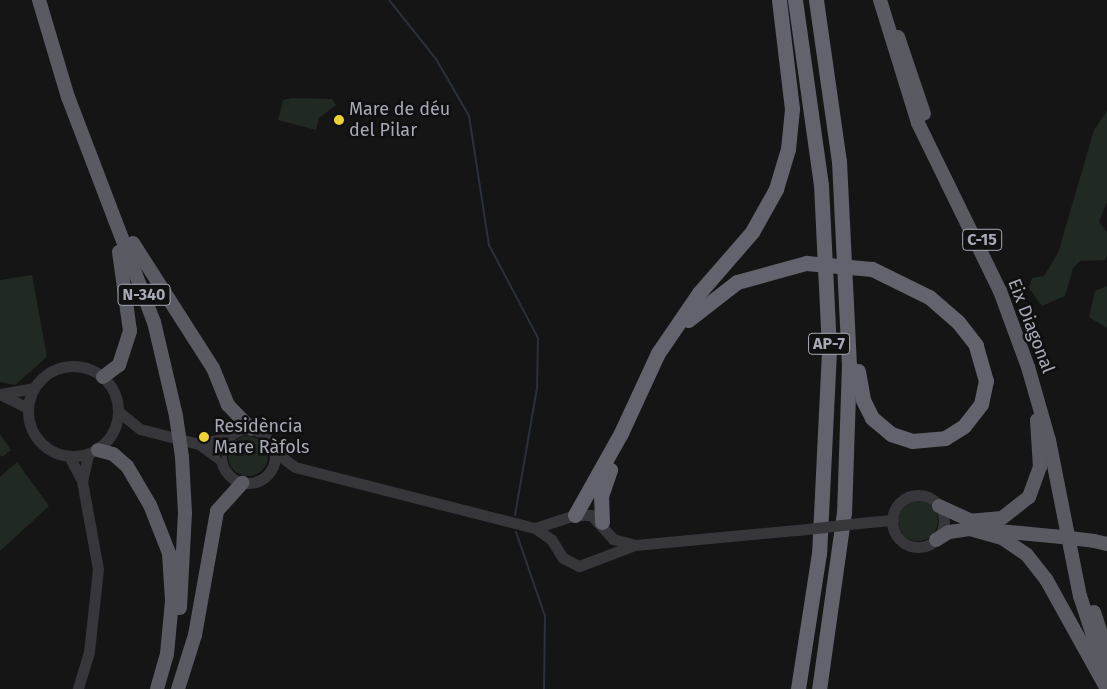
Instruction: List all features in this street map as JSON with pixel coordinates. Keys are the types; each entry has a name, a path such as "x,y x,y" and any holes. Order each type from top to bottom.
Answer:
{"highway":[{"name":"N-340","path":"39,0 92,163 154,322 176,416 182,457 184,564 163,689"},
{"path":"570,517 617,441 661,348 699,293 752,232 776,189 788,149 792,109 779,0"},
{"name":"AP-7","path":"795,0 821,185 829,351 819,553 798,689"},
{"name":"AP-7","path":"816,0 830,88 845,235 849,405 838,565 819,689"},
{"name":"Eix Diagonal","path":"880,0 918,123 1000,291 1028,367 1049,440 1080,596 1107,678"},
{"name":"Eix Diagonal","path":"888,0 925,116 1027,341 1098,627 1107,652"},
{"path":"605,528 600,503 606,478 666,350 686,322 737,282 806,263 872,269 906,283 946,310 981,357 986,381 981,404 964,426 945,438 923,442 902,439 882,428 863,400 848,181 830,88"},
{"path":"92,163 124,266 130,332 119,366 104,377"},
{"path":"98,179 112,196 144,266 213,368 228,405 251,429"},
{"path":"936,540 949,532 969,525 1009,515 1034,489 1040,446 1028,367"},
{"path":"93,452 113,454 127,466 150,505 169,554 172,601 167,654 157,689"},
{"path":"178,689 195,635 217,510 242,483"},
{"path":"939,506 969,525 1011,543 1034,561 1106,689"},
{"path":"969,525 1103,542"},
{"path":"1098,627 1107,645"}],"street":[{"path":"82,481 93,452 113,434 119,412 114,390 104,377 87,368 66,366 43,378 34,388 27,408 34,434 45,447 70,458 93,452"},
{"path":"0,394 34,388"},
{"path":"0,394 27,408"},
{"path":"119,412 140,430"},
{"path":"199,444 227,438 251,429 264,434 275,452 295,467 534,528 556,547 567,562 579,566 635,545 893,520"},
{"path":"113,434 140,430 199,444 220,459 226,473 242,483 259,481 270,472 295,467"},
{"path":"220,459 227,438"},
{"path":"270,472 275,452"},
{"path":"70,458 82,481 98,584 89,652 78,689"},
{"path":"910,496 924,496 939,506 943,528 936,540 923,546 909,545 897,536 893,520 899,504 910,496"},
{"path":"534,528 570,517 591,515 605,528 635,545"},
{"path":"556,547 556,534 570,517"},
{"path":"602,557 605,528"}],"shaded area":[{"path":"292,98 332,99 336,105 319,118 316,130 278,120 283,100"},
{"path":"1107,111 1107,202 1099,222 1107,232 1107,256 1105,260 1080,261 1073,268 1065,296 1042,306 1029,288 1032,278 1044,276 1058,253 1094,130"},
{"path":"32,275 47,357 15,385 0,382 0,280"},
{"path":"1107,286 1107,328 1089,317 1095,291"},
{"path":"0,434 11,450 2,457 0,455"},
{"path":"252,436 259,439 265,445 268,456 267,464 259,473 252,476 244,476 237,473 229,464 228,452 231,445 240,437"},
{"path":"17,462 49,506 0,551 0,477"},
{"path":"918,501 932,507 938,521 932,535 918,541 904,535 898,521 904,507"}],"waterway":[{"path":"389,0 436,59 469,116 489,245 538,338 537,388 515,515"},
{"path":"516,532 545,616 544,689"}],"place":[{"name":"Mare de déu del Pilar","path":"339,120"},
{"name":"Residència Mare Ràfols","path":"204,437"}]}
